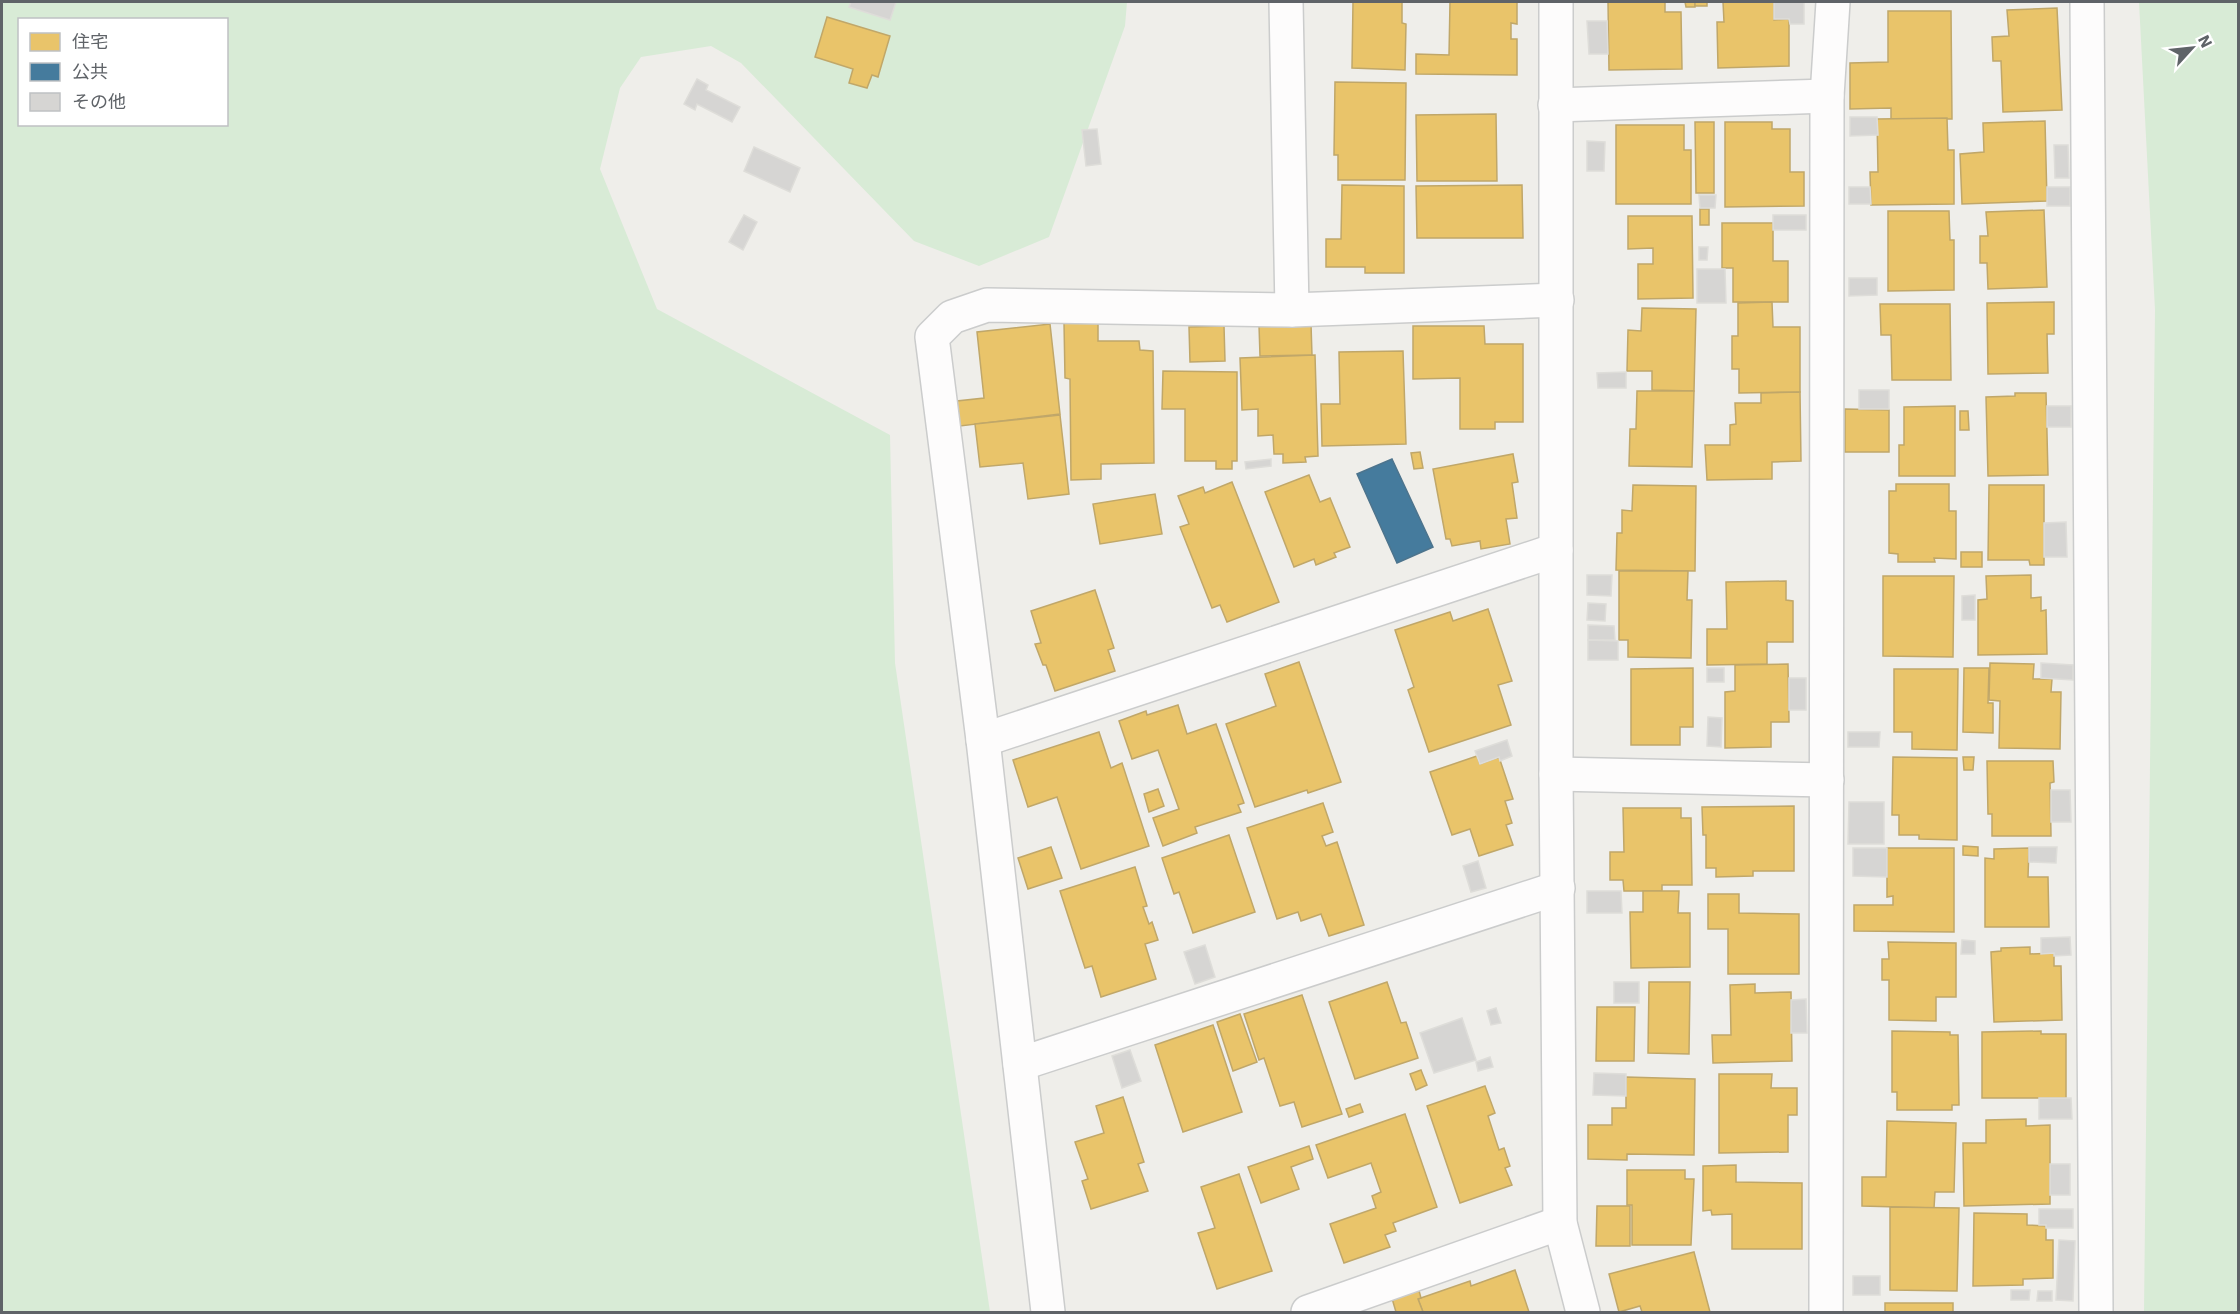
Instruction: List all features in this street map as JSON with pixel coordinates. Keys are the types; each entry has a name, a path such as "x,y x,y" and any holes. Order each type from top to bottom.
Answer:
{"street":[{"path":"1286,2 1293,310"},
{"path":"1556,2 1556,774 1560,1223 1583,1312"},
{"path":"1826,1312 1827,96 1833,2"},
{"path":"2086,2 2096,1312"},
{"path":"1555,105 1827,96"},
{"path":"1048,1312 982,740 932,338 952,318 987,305 1293,310 1557,300"},
{"path":"982,740 1556,550"},
{"path":"1556,774 1827,780"},
{"path":"1020,1064 1558,888"},
{"path":"1308,1312 1560,1223"}],"green space":[{"path":"2,2 1127,2 1125,26 1049,237 979,266 914,241 741,63 711,46 641,57 620,88 600,169 657,309 890,435 895,663 990,1312 2,1312"},
{"path":"2139,2 2238,2 2238,1312 2144,1312 2155,310"}],"building: 住宅":[{"path":"1353,2 1402,2 1402,23 1406,24 1405,70 1352,68"},
{"path":"1450,2 1517,2 1517,24 1511,23 1511,39 1517,39 1517,75 1416,74 1416,54 1449,55"},
{"path":"1608,2 1665,2 1665,12 1681,12 1682,69 1609,70"},
{"path":"1685,2 1695,2 1695,7 1686,7"},
{"path":"1695,2 1707,2 1707,6 1695,6"},
{"path":"1723,2 1774,2 1774,20 1789,19 1789,66 1718,68 1717,22 1724,22"},
{"path":"2057,8 2062,110 2003,112 2001,61 1993,61 1992,37 2009,36 2007,10"},
{"path":"1888,11 1951,11 1952,119 1891,119 1891,108 1850,109 1850,63 1888,62"},
{"path":"827,17 890,36 878,77 872,75 867,88 849,83 853,69 815,57"},
{"path":"1335,82 1406,83 1405,180 1338,180 1338,155 1334,155"},
{"path":"1496,114 1497,181 1417,181 1416,115"},
{"path":"1947,118 1948,150 1954,150 1954,204 1871,205 1870,172 1878,172 1877,119"},
{"path":"2045,121 2047,201 1962,204 1960,154 1984,152 1983,123"},
{"path":"1695,122 1714,122 1714,193 1696,193"},
{"path":"1725,122 1772,122 1772,129 1790,129 1790,172 1804,172 1804,206 1725,207"},
{"path":"1616,125 1684,125 1684,150 1691,150 1691,204 1616,204"},
{"path":"1342,185 1404,186 1404,273 1365,273 1365,267 1326,267 1326,239 1341,239"},
{"path":"1522,185 1523,238 1417,238 1416,186"},
{"path":"1700,209 1709,209 1709,225 1700,225"},
{"path":"2044,210 2047,287 1988,289 1987,263 1980,263 1980,236 1988,236 1986,212"},
{"path":"1888,211 1949,211 1950,240 1954,240 1954,290 1888,291"},
{"path":"1628,216 1692,216 1693,298 1638,299 1638,264 1653,264 1653,248 1628,249"},
{"path":"1722,223 1773,223 1773,261 1788,261 1788,302 1733,302 1733,268 1722,268"},
{"path":"1772,302 1773,327 1800,327 1800,392 1739,393 1739,369 1732,369 1732,336 1738,336 1738,303"},
{"path":"2054,302 2054,334 2047,334 2048,373 1988,374 1987,303"},
{"path":"1880,304 1950,304 1951,380 1892,380 1891,335 1881,335"},
{"path":"1642,308 1696,309 1694,391 1652,390 1652,371 1627,371 1628,330 1641,331"},
{"path":"1064,322 1098,322 1098,341 1139,341 1140,350 1153,351 1154,463 1101,464 1101,479 1071,480 1070,379 1065,378"},
{"path":"1050,324 1060,414 960,426 957,401 984,398 977,332"},
{"path":"1311,324 1312,355 1260,356 1259,325"},
{"path":"1224,326 1225,361 1190,362 1189,327"},
{"path":"1413,326 1484,326 1485,344 1523,344 1523,422 1495,422 1495,429 1460,429 1460,378 1413,379"},
{"path":"1403,351 1406,444 1322,446 1321,404 1340,404 1339,352"},
{"path":"1315,355 1318,456 1305,457 1306,462 1283,463 1283,454 1274,454 1273,435 1258,436 1258,409 1242,410 1240,358"},
{"path":"1163,371 1237,372 1237,461 1232,461 1232,469 1216,469 1216,461 1185,461 1185,409 1162,409"},
{"path":"1637,391 1694,391 1692,467 1629,466 1630,429 1636,429"},
{"path":"1800,392 1801,461 1772,462 1772,479 1707,480 1705,445 1730,445 1730,425 1736,424 1735,403 1761,403 1761,393"},
{"path":"2015,393 2046,393 2048,475 1988,476 1986,397 2015,396"},
{"path":"1955,406 1955,476 1899,476 1899,445 1904,445 1904,407"},
{"path":"1845,409 1889,410 1889,452 1845,452"},
{"path":"1960,411 1968,411 1969,430 1960,430"},
{"path":"1060,415 1069,494 1028,499 1023,463 980,467 975,424"},
{"path":"1420,452 1423,468 1414,469 1411,453"},
{"path":"1513,454 1518,482 1512,483 1517,518 1506,519 1510,544 1481,549 1480,541 1452,546 1450,539 1446,539 1433,469"},
{"path":"1309,475 1320,502 1330,498 1350,547 1334,553 1336,557 1316,565 1314,559 1294,567 1265,492"},
{"path":"1232,482 1279,602 1227,622 1220,605 1212,608 1180,527 1189,524 1178,496 1203,487 1205,493"},
{"path":"1896,484 1949,484 1949,511 1956,511 1956,559 1934,558 1935,562 1898,562 1898,554 1889,553 1889,491 1896,491"},
{"path":"1633,485 1696,486 1695,571 1616,570 1617,533 1622,533 1622,510 1632,511"},
{"path":"1989,485 2044,485 2044,565 2030,565 2029,560 1988,560"},
{"path":"1155,494 1162,534 1100,544 1093,504"},
{"path":"1961,552 1982,552 1982,567 1961,567"},
{"path":"1619,571 1688,571 1687,600 1692,600 1691,658 1628,657 1628,640 1619,640"},
{"path":"2031,575 2031,598 2041,597 2041,611 2046,610 2047,654 1978,655 1978,600 1987,599 1986,576"},
{"path":"1883,576 1954,576 1953,657 1883,656"},
{"path":"1786,581 1786,600 1793,601 1793,642 1767,642 1767,664 1707,665 1707,629 1727,629 1726,582"},
{"path":"1095,590 1114,648 1108,650 1115,671 1055,691 1046,665 1043,665 1035,644 1041,643 1031,611"},
{"path":"1488,609 1512,681 1498,685 1511,725 1429,752 1408,690 1414,687 1395,630 1450,612 1453,621"},
{"path":"1299,662 1341,782 1308,793 1307,790 1255,807 1226,724 1276,706 1265,674"},
{"path":"1990,663 2034,664 2033,679 2052,679 2051,692 2061,692 2060,749 1999,748 2000,701 1989,700"},
{"path":"1788,664 1789,722 1771,722 1771,747 1725,748 1725,692 1735,691 1735,665"},
{"path":"1693,668 1693,727 1680,727 1680,745 1631,745 1631,669"},
{"path":"1964,668 1989,668 1988,703 1993,703 1993,733 1963,732"},
{"path":"1894,669 1958,669 1957,750 1912,749 1912,732 1894,732"},
{"path":"1178,705 1187,734 1216,724 1244,803 1238,805 1241,812 1195,827 1197,833 1163,846 1153,818 1179,809 1158,750 1132,759 1119,721 1146,711 1147,715"},
{"path":"1099,732 1111,768 1122,763 1149,846 1081,869 1057,797 1028,807 1013,760"},
{"path":"1477,756 1480,764 1499,757 1513,799 1505,801 1512,823 1506,825 1513,845 1479,856 1470,829 1452,835 1430,772"},
{"path":"1893,757 1957,758 1957,840 1919,839 1919,835 1899,835 1899,815 1892,815"},
{"path":"1963,757 1974,757 1973,770 1964,770"},
{"path":"1987,761 2053,761 2054,782 2050,783 2051,836 1992,836 1992,814 1988,814"},
{"path":"1158,789 1164,806 1149,812 1144,794"},
{"path":"1323,803 1333,832 1322,836 1326,846 1337,842 1364,925 1329,936 1321,914 1301,921 1298,912 1277,919 1247,828"},
{"path":"1794,806 1794,871 1753,871 1753,876 1716,877 1716,868 1706,868 1706,835 1703,835 1702,807"},
{"path":"1623,808 1681,808 1681,818 1691,818 1692,885 1662,885 1662,891 1624,891 1623,880 1610,880 1610,852 1624,852"},
{"path":"1229,835 1255,912 1193,933 1179,892 1174,894 1162,858"},
{"path":"1963,846 1978,847 1978,856 1963,855"},
{"path":"1051,847 1062,878 1028,889 1018,858"},
{"path":"1887,848 1954,848 1954,932 1854,931 1854,905 1893,905 1893,896 1887,897"},
{"path":"2029,848 2028,877 2048,877 2049,927 1985,927 1985,858 1994,859 1994,849"},
{"path":"1135,867 1147,906 1143,907 1149,924 1152,922 1158,940 1145,944 1156,979 1101,997 1092,966 1085,968 1060,891"},
{"path":"1643,891 1679,891 1678,913 1690,913 1690,967 1631,968 1630,912 1643,912"},
{"path":"1708,894 1739,894 1739,913 1799,914 1799,974 1728,974 1728,929 1708,929"},
{"path":"1888,942 1956,943 1956,997 1936,997 1936,1021 1889,1020 1889,980 1882,980 1882,959 1889,959"},
{"path":"2030,947 2030,954 2054,953 2054,966 2061,966 2062,1020 1994,1022 1991,952 2001,951 2001,948"},
{"path":"1387,982 1401,1023 1406,1022 1418,1058 1355,1079 1329,1002"},
{"path":"1649,982 1690,982 1689,1054 1648,1053"},
{"path":"1755,984 1755,993 1791,992 1792,1061 1713,1063 1712,1035 1731,1035 1730,985"},
{"path":"1302,995 1342,1114 1302,1127 1294,1102 1280,1106 1264,1058 1259,1060 1244,1014"},
{"path":"1597,1007 1635,1007 1634,1061 1596,1061"},
{"path":"1240,1014 1257,1062 1233,1071 1217,1022"},
{"path":"1213,1025 1242,1112 1183,1132 1155,1045"},
{"path":"1892,1031 1950,1032 1950,1035 1958,1035 1959,1105 1952,1105 1952,1110 1897,1110 1897,1092 1892,1092"},
{"path":"2041,1031 2041,1034 2066,1034 2066,1098 1982,1098 1982,1032"},
{"path":"1421,1070 1427,1085 1416,1090 1410,1074"},
{"path":"1719,1074 1772,1074 1771,1088 1797,1088 1797,1115 1788,1115 1788,1152 1719,1153"},
{"path":"1626,1077 1695,1079 1694,1155 1627,1154 1627,1160 1588,1159 1588,1125 1612,1125 1612,1108 1626,1108"},
{"path":"1485,1086 1495,1113 1488,1116 1499,1150 1504,1148 1510,1166 1505,1168 1512,1185 1460,1203 1427,1106"},
{"path":"1123,1097 1144,1162 1138,1164 1148,1191 1091,1209 1082,1181 1088,1179 1075,1142 1104,1133 1096,1106"},
{"path":"1360,1104 1363,1112 1349,1117 1346,1109"},
{"path":"1405,1114 1437,1207 1393,1223 1396,1231 1385,1235 1390,1247 1344,1263 1330,1224 1376,1208 1372,1196 1381,1192 1371,1163 1328,1178 1316,1145"},
{"path":"2026,1119 2026,1126 2050,1125 2050,1204 1964,1206 1963,1143 1986,1143 1986,1120"},
{"path":"1887,1121 1956,1123 1954,1192 1935,1192 1934,1208 1862,1206 1862,1177 1886,1177"},
{"path":"1309,1146 1313,1159 1291,1167 1299,1189 1261,1203 1248,1167"},
{"path":"1736,1165 1736,1182 1802,1183 1802,1249 1732,1249 1732,1214 1712,1215 1711,1210 1703,1211 1703,1166"},
{"path":"1627,1170 1685,1170 1685,1179 1694,1179 1691,1245 1632,1245 1632,1205 1627,1205"},
{"path":"1239,1174 1272,1271 1217,1289 1198,1233 1215,1228 1201,1187"},
{"path":"1597,1206 1630,1206 1630,1246 1596,1246"},
{"path":"1890,1207 1959,1208 1957,1291 1890,1290"},
{"path":"1974,1213 2027,1214 2027,1225 2046,1226 2046,1240 2053,1240 2053,1278 2023,1279 2023,1285 1973,1286"},
{"path":"1694,1252 1710,1312 1642,1312 1640,1306 1619,1312 1609,1274"},
{"path":"1515,1270 1529,1312 1423,1312 1418,1299 1470,1281 1471,1286"},
{"path":"1418,1287 1421,1298 1418,1299 1423,1312 1396,1312 1391,1295"},
{"path":"1885,1303 1953,1303 1953,1312 1885,1312"}],"building: 公共":[{"path":"1392,459 1433,547 1397,563 1357,474"}],"building: その他":[{"path":"851,2 896,2 890,20 849,7"},
{"path":"1774,2 1804,2 1804,24 1790,24 1789,19 1774,19"},
{"path":"1587,21 1607,21 1608,54 1589,54"},
{"path":"697,79 708,85 706,90 740,107 732,122 697,104 695,110 684,104"},
{"path":"1850,117 1877,117 1878,135 1850,136"},
{"path":"1097,129 1101,164 1086,166 1082,130"},
{"path":"1587,141 1605,142 1604,171 1587,171"},
{"path":"2054,145 2068,145 2069,178 2055,178"},
{"path":"754,147 800,168 790,192 744,171"},
{"path":"1849,187 1870,187 1871,204 1849,204"},
{"path":"2047,187 2070,187 2070,206 2047,206"},
{"path":"1699,195 1716,195 1715,208 1700,208"},
{"path":"744,215 757,222 743,250 729,242"},
{"path":"1773,215 1806,215 1806,230 1773,230"},
{"path":"1699,247 1708,247 1707,260 1699,260"},
{"path":"1697,269 1725,269 1726,303 1697,303"},
{"path":"1849,278 1877,278 1877,295 1849,296"},
{"path":"1626,372 1626,388 1598,388 1597,373"},
{"path":"1859,390 1889,390 1889,409 1859,409"},
{"path":"2047,406 2071,406 2071,427 2047,427"},
{"path":"1271,459 1271,466 1246,469 1245,462"},
{"path":"2066,522 2067,557 2044,557 2044,523"},
{"path":"1587,575 1612,575 1611,596 1587,595"},
{"path":"1975,595 1975,620 1962,620 1962,596"},
{"path":"1588,603 1606,604 1605,621 1587,620"},
{"path":"1588,625 1614,626 1615,640 1588,640"},
{"path":"1588,640 1618,641 1618,660 1588,660"},
{"path":"2041,663 2073,665 2073,680 2041,678"},
{"path":"1707,668 1724,668 1724,682 1707,682"},
{"path":"1789,678 1806,678 1806,710 1789,710"},
{"path":"1708,717 1722,718 1721,747 1707,746"},
{"path":"1848,732 1880,732 1879,747 1848,747"},
{"path":"1507,740 1512,756 1500,761 1499,757 1480,764 1475,751"},
{"path":"2051,790 2070,790 2071,822 2051,822"},
{"path":"1849,802 1884,802 1884,844 1848,844"},
{"path":"2029,847 2057,847 2056,863 2029,862"},
{"path":"1853,848 1887,848 1887,877 1853,876"},
{"path":"1478,861 1486,888 1471,892 1463,866"},
{"path":"1587,891 1621,891 1622,913 1587,913"},
{"path":"2070,937 2071,955 2041,954 2041,938"},
{"path":"1962,940 1975,941 1975,954 1961,954"},
{"path":"1205,945 1215,977 1195,984 1184,952"},
{"path":"1614,982 1639,982 1639,1003 1614,1003"},
{"path":"1806,999 1807,1033 1791,1033 1791,1000"},
{"path":"1496,1008 1501,1023 1491,1025 1487,1011"},
{"path":"1462,1018 1476,1060 1434,1073 1420,1033"},
{"path":"1130,1050 1141,1081 1122,1088 1112,1056"},
{"path":"1490,1057 1493,1067 1478,1071 1476,1062"},
{"path":"1594,1073 1626,1074 1626,1096 1593,1095"},
{"path":"2039,1098 2071,1098 2072,1119 2039,1119"},
{"path":"2050,1164 2070,1164 2070,1195 2050,1195"},
{"path":"2039,1209 2073,1209 2073,1228 2046,1228 2046,1225 2039,1225"},
{"path":"2059,1240 2075,1241 2073,1301 2056,1300"},
{"path":"1853,1276 1880,1276 1880,1295 1853,1295"},
{"path":"2011,1290 2030,1290 2029,1300 2011,1300"},
{"path":"2038,1291 2052,1291 2052,1301 2037,1301"}]}
